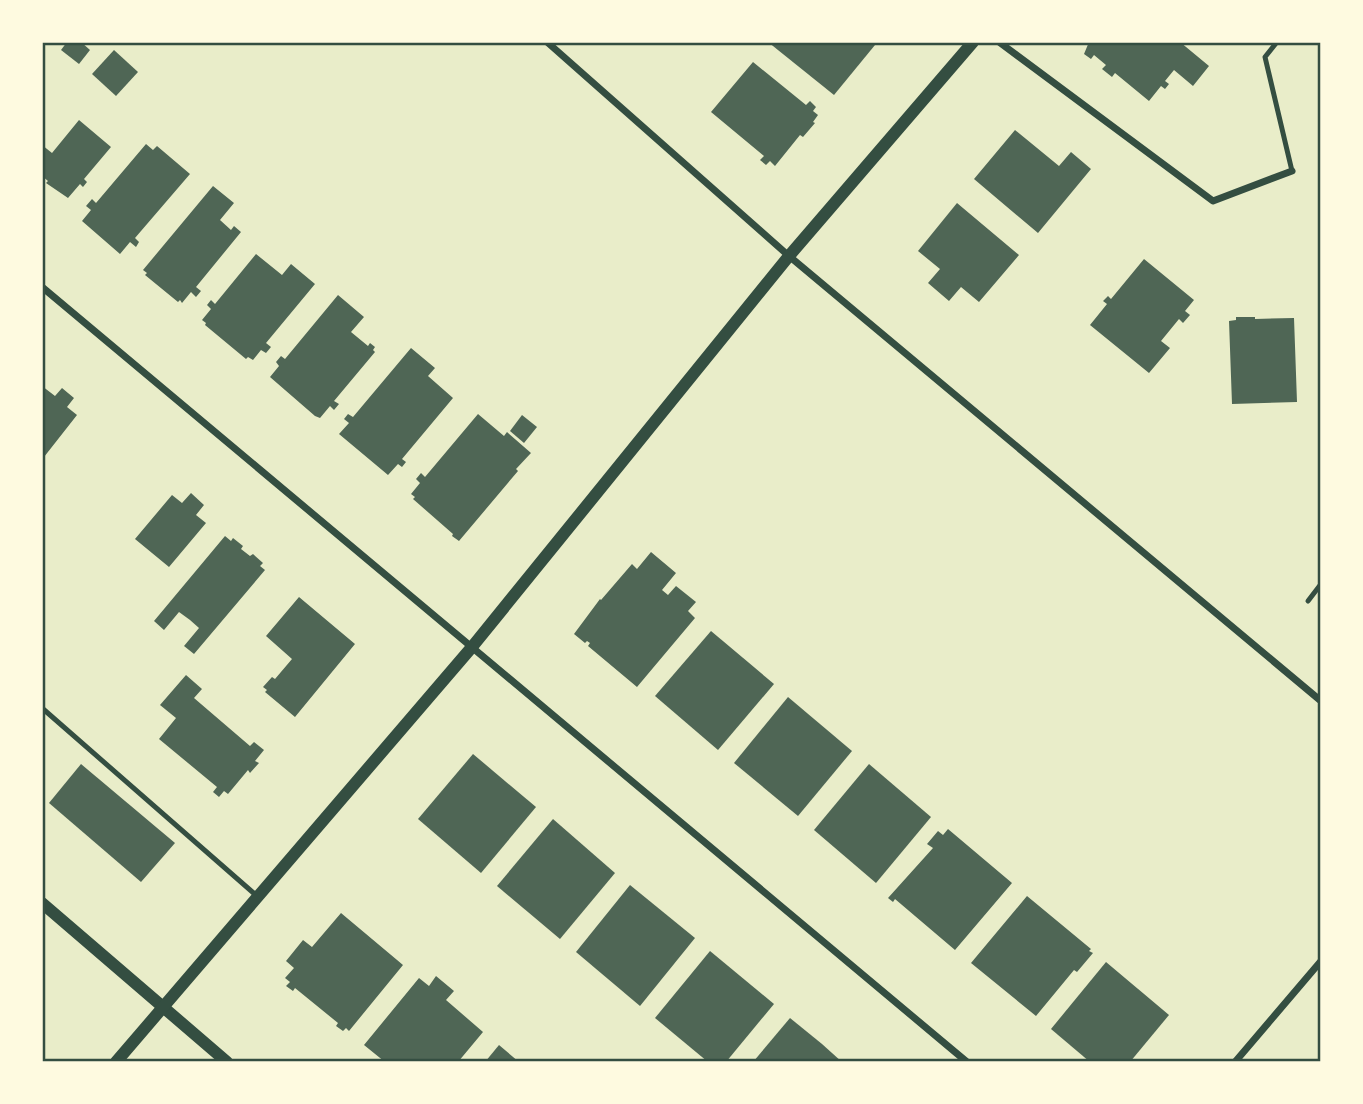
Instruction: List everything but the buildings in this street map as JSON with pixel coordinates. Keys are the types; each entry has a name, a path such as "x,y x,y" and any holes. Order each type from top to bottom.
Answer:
{"street":[{"path":"547,42 789,256 1321,701"},
{"path":"116,1062 472,647 789,256 973,42"},
{"path":"999,42 1213,201 1292,171"},
{"path":"42,287 967,1062"},
{"path":"42,904 227,1062"},
{"path":"1235,1062 1321,961"}],"lane":[{"path":"1277,42 1265,57 1292,171"},
{"path":"1308,601 1321,584"},
{"path":"42,708 257,896"}]}
